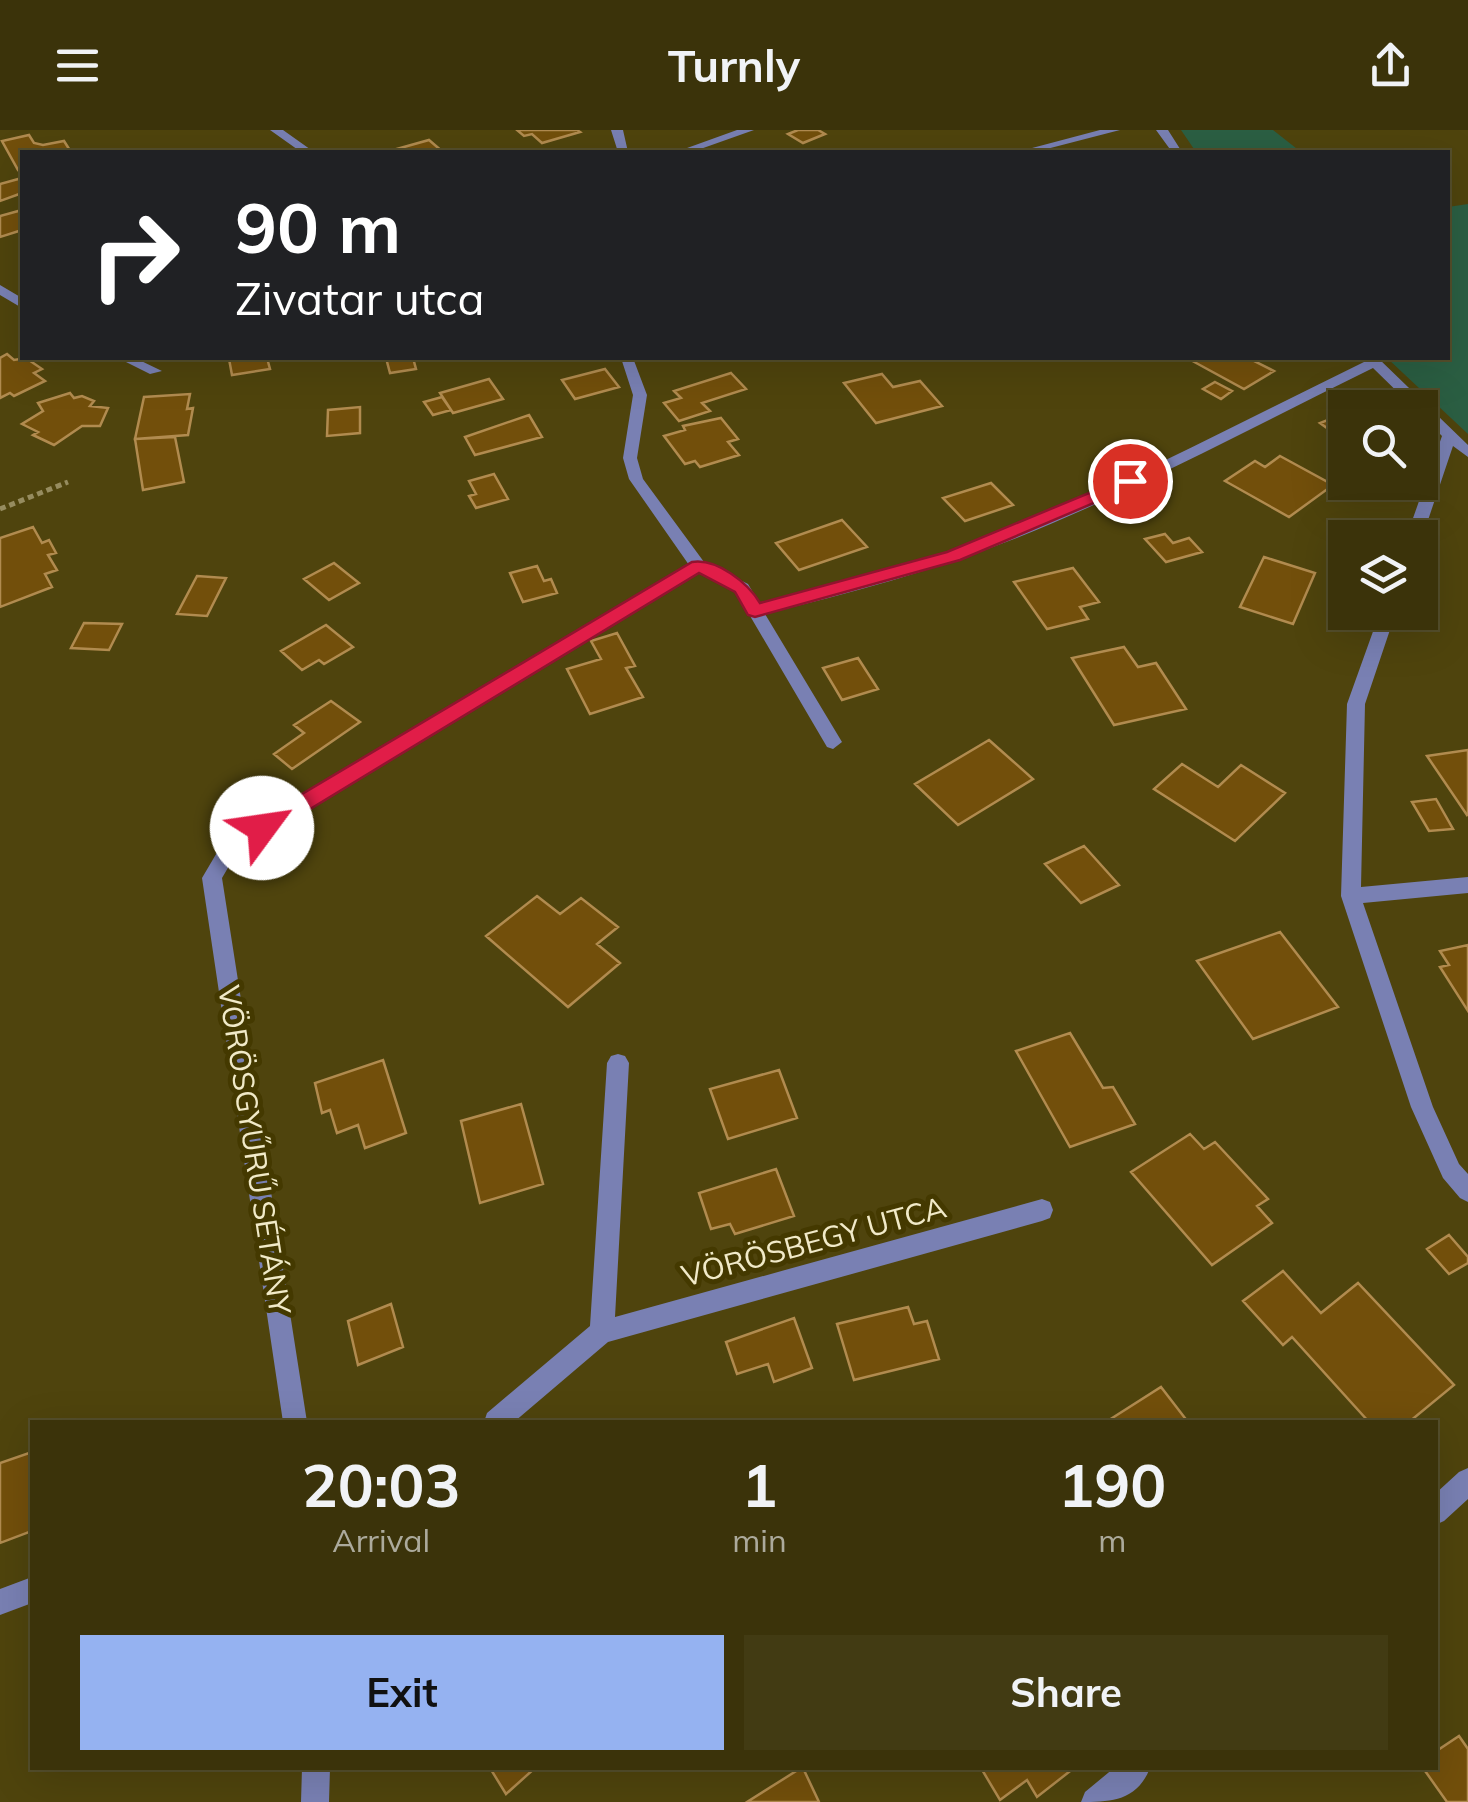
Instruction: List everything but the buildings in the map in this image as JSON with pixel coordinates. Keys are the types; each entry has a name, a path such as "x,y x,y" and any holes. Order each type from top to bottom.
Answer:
{"street":[{"path":"276,130 305,150"},
{"path":"688,150 748,130"},
{"path":"1031,150 1114,130"},
{"path":"129,360 154,371"},
{"path":"628,360 640,395 630,458 636,479 698,566 742,588 833,742"},
{"path":"755,611 954,556 1095,498 1373,360 1468,453"},
{"path":"1420,520 1449,437"},
{"name":"VÖRÖSGYŰRŰ SÉTÁNY","path":"295,1420 212,878 228,848 698,566"},
{"path":"1382,630 1356,704 1351,896 1422,1107 1451,1171 1468,1192"},
{"path":"1351,896 1468,885"},
{"path":"602,1332 618,1063"},
{"name":"VÖRÖSBEGY UTCA","path":"498,1420 602,1332 1042,1210"},
{"path":"1438,1509 1468,1481"},
{"path":"0,1602 30,1591"},
{"path":"315,1802 316,1770"},
{"path":"1095,1802 1134,1770"}],"path":[{"path":"0,510 68,482"}],"green space":[{"path":"1181,130 1273,130 1298,150 1195,150"},
{"path":"1468,204 1468,434 1438,406 1438,390 1421,390 1389,360 1450,360 1450,207"}],"route":[{"path":"262,828 698,566 742,588 755,611 954,556 1130,481"}]}
